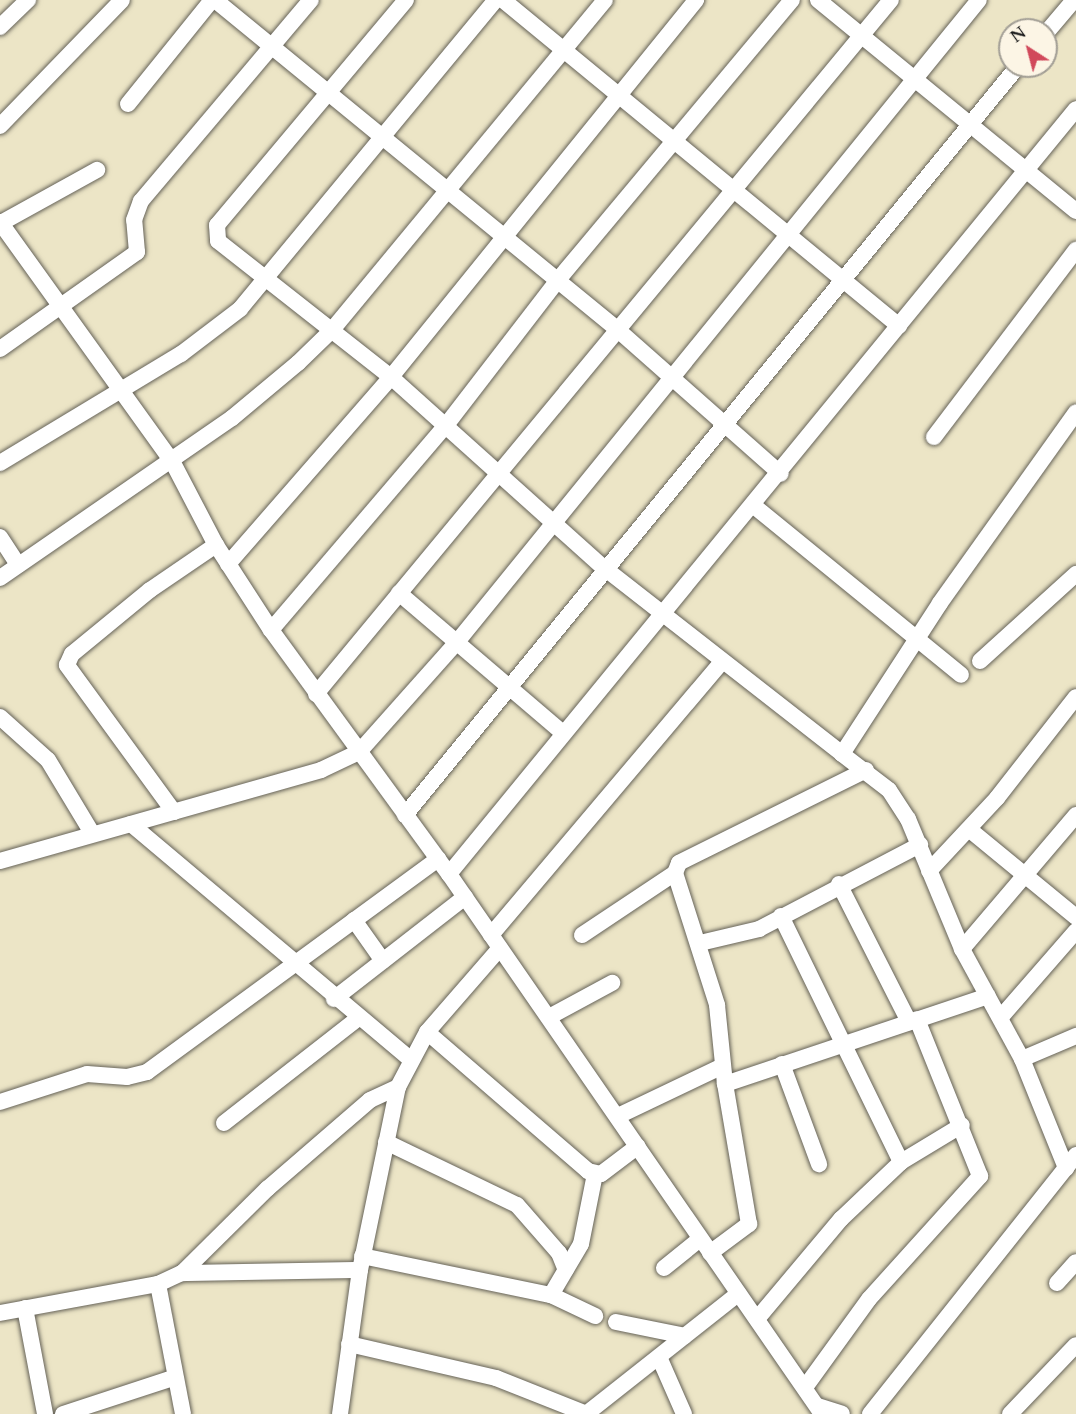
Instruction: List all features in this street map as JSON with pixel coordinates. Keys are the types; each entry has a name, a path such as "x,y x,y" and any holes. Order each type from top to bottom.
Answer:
{"street":[{"path":"0,27 28,0"},
{"path":"0,126 122,0"},
{"path":"128,104 213,0 384,137 503,239 618,330 781,474"},
{"path":"0,349 137,252 134,220 141,201 311,0"},
{"path":"405,0 217,225 219,241 447,424 552,524 603,567 664,610 722,662 866,770 889,790 920,844 962,949 1001,1017 1071,1162 870,1414"},
{"path":"0,463 117,388 181,354 268,280 496,0"},
{"path":"503,0 899,326"},
{"path":"0,578 232,418 332,330 605,0"},
{"path":"228,564 391,377 696,0"},
{"path":"271,630 447,424 557,281 677,141 792,0"},
{"path":"818,0 1076,211"},
{"path":"316,694 891,0"},
{"path":"0,861 92,833 321,770 359,752 457,642 670,377 789,235 979,0"},
{"path":"1058,19 1074,0"},
{"path":"405,815 508,683 603,567 727,426 1008,78"},
{"path":"449,874 664,610 781,474 1076,109"},
{"path":"97,170 2,228 63,306 117,388 172,460 216,544 271,630 449,874 618,1116 738,1294 806,1386 820,1410 842,1414"},
{"path":"934,437 1076,250"},
{"path":"842,754 1076,412"},
{"path":"754,506 961,675"},
{"path":"0,537 18,565"},
{"path":"174,812 67,665 72,654 150,590 216,544"},
{"path":"980,661 1076,574"},
{"path":"399,593 508,683 563,733"},
{"path":"340,1414 361,1263 398,1087 410,1059 427,1032 495,941 722,662"},
{"path":"929,871 970,830 1076,697"},
{"path":"0,717 48,760 92,833"},
{"path":"582,935 675,873 687,858 866,770"},
{"path":"962,949 1076,815"},
{"path":"131,824 357,1019 410,1059"},
{"path":"970,830 1076,917"},
{"path":"700,943 746,935 839,884 920,844"},
{"path":"0,1102 87,1074 127,1077 147,1072 438,859"},
{"path":"675,873 700,943 717,1005 725,1084 749,1224 710,1253"},
{"path":"806,1386 869,1299 980,1176 962,1125 913,1020 839,884"},
{"path":"334,999 465,897"},
{"path":"781,916 901,1162"},
{"path":"354,920 383,961"},
{"path":"1001,1017 1076,931"},
{"path":"549,1017 612,984"},
{"path":"725,1084 988,996"},
{"path":"224,1123 357,1019"},
{"path":"427,1032 595,1174"},
{"path":"1022,1059 1076,1036"},
{"path":"782,1064 819,1164"},
{"path":"618,1116 723,1066"},
{"path":"183,1273 267,1189 370,1100 398,1087"},
{"path":"757,1318 841,1219 901,1162 962,1125"},
{"path":"386,1143 517,1205 560,1253 566,1270"},
{"path":"551,1295 581,1244 595,1174 638,1146"},
{"path":"664,1268 700,1239"},
{"path":"1057,1284 1076,1262"},
{"path":"0,1313 158,1284 183,1273 361,1263 551,1295 595,1316"},
{"path":"158,1284 173,1378 183,1414"},
{"path":"349,1344 496,1378 586,1414 738,1294"},
{"path":"26,1308 45,1414"},
{"path":"616,1322 685,1336"},
{"path":"1010,1414 1076,1345"},
{"path":"659,1356 684,1414"},
{"path":"63,1414 173,1378"}]}
